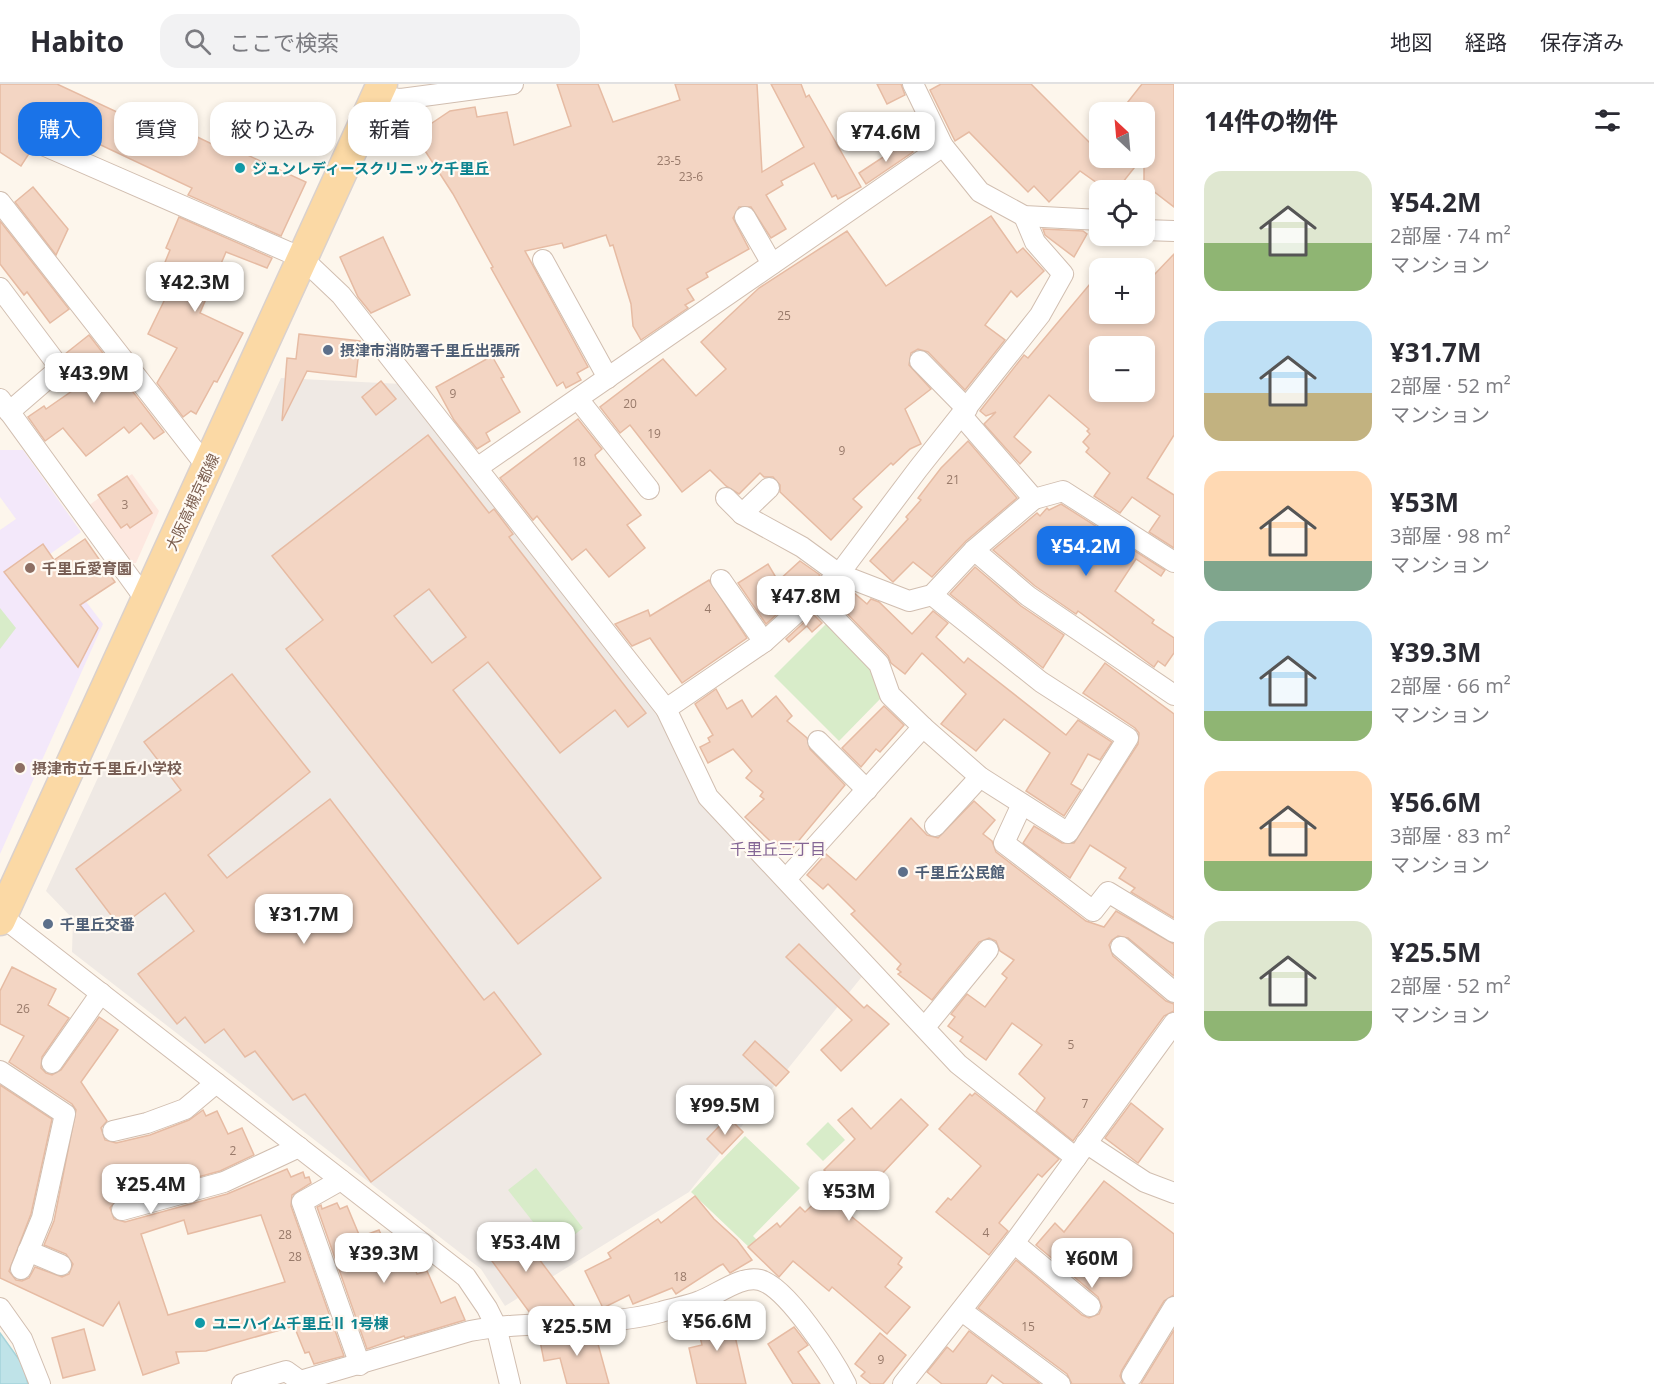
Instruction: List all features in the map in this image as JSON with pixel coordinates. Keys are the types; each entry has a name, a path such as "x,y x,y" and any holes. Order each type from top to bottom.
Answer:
{"main road":[{"name":"大阪高槻京都線","path":"1,917 379,90"}],"street":[{"path":"379,90 401,99 513,84"},
{"path":"916,85 943,146 980,192 1024,216 1089,221"},
{"path":"477,468 943,146"},
{"path":"68,156 302,258 341,296 666,709 708,797 958,1064 1081,1150 1145,1182 1174,1193"},
{"path":"0,202 208,468"},
{"path":"666,709 764,642 839,574 918,469 1040,315 1063,274 1035,242 1024,216"},
{"path":"745,217 772,264"},
{"path":"1155,220 1174,220"},
{"path":"1155,230 1174,231"},
{"path":"543,260 608,378"},
{"path":"0,288 60,368 4,406 146,600"},
{"path":"920,361 1034,499"},
{"path":"578,399 649,489"},
{"path":"742,514 769,488"},
{"path":"726,498 742,514 802,547 839,574 909,601 932,595 974,550 1034,499 1063,491 1174,562"},
{"path":"974,550 1028,596 1174,695"},
{"path":"722,580 764,642"},
{"path":"814,597 879,664 890,695 923,727 980,777 1068,833 1128,738 1041,682 932,595"},
{"path":"786,879 923,727"},
{"path":"818,741 867,790"},
{"path":"935,826 980,777"},
{"path":"1022,804 1004,843 1093,911 1108,892 1174,932"},
{"path":"1,917 466,1277 496,1326 510,1384"},
{"path":"1121,947 1174,992"},
{"path":"926,1028 988,950"},
{"path":"52,1063 101,993"},
{"path":"909,1382 1014,1243 1174,1023"},
{"path":"0,1071 65,1114 42,1218 25,1260 61,1265"},
{"path":"113,1131 147,1123 185,1109 216,1083"},
{"path":"122,1210 224,1182 299,1147"},
{"path":"341,1180 302,1202 360,1365"},
{"path":"1014,1243 1090,1306"},
{"path":"242,1384 286,1371 300,1382 470,1331 496,1326 645,1316 700,1301 745,1281 759,1280 775,1287 828,1350 846,1384"},
{"path":"1132,1376 1174,1307"},
{"path":"0,1308 22,1339 39,1384"},
{"path":"962,1311 1060,1384"}],"shaded area":[{"path":"281,378 402,384 659,715 699,801 864,974 689,1192 505,1306 481,1269 72,952 73,919 46,891"},
{"path":"0,450 23,450 81,532 50,554 103,624 0,854 0,530 16,519 0,497"},
{"path":"132,474 159,511 136,563 129,563 88,506"}],"green space":[{"path":"0,608 16,628 0,649"},
{"path":"826,624 877,674 882,697 839,741 774,676"},
{"path":"828,1122 845,1140 823,1161 806,1144"},
{"path":"745,1136 800,1188 753,1236 759,1242 752,1250 691,1192"},
{"path":"536,1168 583,1228 555,1250 508,1190"}],"water":[{"path":"0,1333 23,1365 28,1384 0,1384"}],"building":[{"path":"0,84 57,84 96,102 18,102 18,156 27,156 21,166 0,152"},
{"path":"557,84 598,84 613,122 680,100 675,84 757,84 762,172 804,147 771,84 801,84 806,97 809,95 861,187 838,199 836,195 832,197 814,163 781,181 783,185 766,195 786,229 771,238 751,207 739,207 733,218 749,249 706,273 708,277 687,289 694,300 685,305 688,308 641,340 633,326 631,304 613,245 610,246 606,235 564,248 562,243 525,251 588,367 577,373 581,380 566,388 563,382 557,386 491,268 493,267 453,194 428,156 432,156 432,123 450,111 475,107 477,117 507,112 514,145 571,126"},
{"path":"877,84 901,84 905,95 887,104"},
{"path":"941,84 1031,84 1089,142 1089,168 1134,168 1125,180 1093,180 1080,171 1049,202 1034,186 1028,192 969,132 955,141 930,90"},
{"path":"1142,84 1174,84 1174,207 1155,192 1155,180 1144,180 1144,168 1155,168 1155,102 1128,102"},
{"path":"102,105 114,111 114,151 102,146"},
{"path":"198,137 210,143 210,156 250,156 306,182 281,236 188,195 192,188 124,156 198,156"},
{"path":"906,142 913,152 866,184 859,173"},
{"path":"33,187 68,229 56,255 15,202"},
{"path":"991,216 1017,253 1023,248 1044,271 1017,297 1011,291 985,325 1005,340 965,390 928,352 918,349 911,353 909,365 931,389 905,409 921,444 910,449 893,465 891,463 853,499 862,507 831,540 780,492 780,485 773,477 764,477 760,473 739,494 726,486 710,470 682,492 630,425 620,433 600,407 663,359 696,396 726,369 701,342 759,288 847,231 886,286"},
{"path":"179,217 272,258 267,268 226,252 200,313 243,333 217,382 214,381 196,414 191,411 183,417 157,383 177,348 148,334 165,299 152,294 170,250 166,248"},
{"path":"0,221 69,309 50,323 27,292 24,295 0,264"},
{"path":"1043,229 1083,231 1087,234 1074,257 1045,235"},
{"path":"383,237 410,295 371,313 358,297 340,257"},
{"path":"1174,254 1174,435 1147,478 1174,495 1174,548 1149,532 1160,516 1132,497 1120,513 1094,496 1110,473 1086,452 1089,448 1083,442 1090,434 1087,431 1089,429 1049,395 1014,437 1031,452 1020,464 984,424 996,412 986,416 980,411 1024,355 1028,358 1089,285 1089,324 1155,324 1155,274"},
{"name":"摂津市消防署千里丘出張所","path":"299,334 360,341 356,377 307,371 282,421 287,358 296,359"},
{"path":"89,335 164,432 154,439 141,423 129,433 124,427 86,456 63,428 45,441 28,417 44,406 46,409 82,384 76,376 80,372 65,354"},
{"path":"492,356 520,412 486,433 490,441 477,449 454,420 436,387"},
{"path":"381,381 396,399 376,415 362,397"},
{"path":"578,419 602,449 595,455 596,458 641,515 627,525 645,548 609,577 586,549 572,560 537,516 533,520 500,478"},
{"path":"428,435 489,513 494,509 513,534 509,537 646,713 628,727 615,710 560,753 488,662 453,690 601,878 518,944 286,649 323,620 272,556","holes":["429,589 466,637 432,663 394,616"]},
{"path":"968,441 1017,498 966,541 932,577 913,562 893,582 870,561 908,519 906,517 921,500 918,498 941,468"},
{"path":"127,476 152,513 130,528 127,524 121,528 98,495"},
{"path":"1061,504 1165,570 1161,576 1136,559 1115,591 1154,620 1152,623 1174,638 1174,653 1165,666 1158,661 1154,667 1078,611 1076,614 1035,586 993,550 1037,513 1040,516 1047,508 1049,510"},
{"path":"85,539 115,582 80,605 98,628 78,667 4,572 43,544 54,560"},
{"path":"800,561 820,575 766,624 738,583 768,564 778,581"},
{"path":"975,567 1021,606 1064,635 1043,668 950,594"},
{"path":"709,580 747,638 682,683 650,638 632,646 615,624 648,610 650,616"},
{"path":"842,588 854,593 867,604 871,599 879,602 912,634 933,611 948,623 936,637 964,663 968,658 1066,735 1078,720 1112,742 1100,760 1088,754 1071,784 1081,790 1064,816 1026,791 1050,753 1004,719 976,751 941,724 966,694 922,653 905,674 891,663 888,656 831,597"},
{"path":"813,614 822,623 812,632 807,626 789,642 786,639"},
{"path":"1105,663 1174,714 1174,918 1131,892 1135,888 1119,878 1126,868 1090,845 1070,878 1023,843 1034,826 1062,843 1074,843 1138,744 1139,733 1135,728 1083,693"},
{"path":"232,674 310,772 208,855 227,878 330,799 484,1000 494,992 541,1054 371,1182 305,1094 293,1100 255,1051 245,1057 224,1029 205,1043 185,1017 177,1024 138,974 194,931 165,893 120,927 76,869 181,790 144,742"},
{"path":"716,689 727,709 742,700 752,717 776,696 792,716 787,721 807,738 810,749 845,785 786,856 745,817 764,799 760,796 763,792 746,778 752,771 733,749 708,763 700,747 710,742 708,738 713,735 695,704"},
{"path":"884,706 904,725 880,752 876,749 861,767 842,748"},
{"path":"974,801 995,820 983,834 992,841 996,852 1086,921 1104,927 1116,911 1174,944 1174,976 1128,938 1118,936 1109,945 1113,956 1166,1001 1174,1004 1174,1011 1164,1016 1073,1141 1036,1111 1045,1098 1019,1074 1042,1045 1012,1023 986,1060 960,1041 963,1037 948,1026 955,1017 951,1014 967,994 985,1007 1007,978 1002,974 1014,960 1000,951 996,941 989,938 979,942 932,1000 898,974 901,972 897,969 901,964 851,914 855,911 828,884 823,889 807,875 826,854 856,880 911,818 927,835 938,838"},
{"path":"799,944 864,1008 867,1005 889,1024 841,1071 821,1050 852,1020 786,957"},
{"path":"12,967 56,989 48,1005 69,1018 42,1057 41,1068 52,1075 61,1070 99,1017 118,1030 81,1082 107,1121 101,1128 105,1140 116,1143 150,1135 189,1120 203,1110 206,1116 217,1111 228,1134 242,1128 254,1155 220,1171 118,1199 110,1208 114,1219 125,1222 227,1194 287,1169 291,1177 303,1172 305,1178 309,1177 311,1183 292,1195 291,1206 344,1356 314,1364 309,1352 305,1353 294,1326 206,1351 176,1352 179,1363 143,1375 119,1302 103,1326 0,1278 0,1085 52,1119 31,1214 9,1271 16,1280 22,1281 29,1278 35,1267 62,1277 69,1274 73,1264 66,1254 44,1245 54,1221 76,1110 72,1104 9,1062 24,1036 0,1024 0,991","holes":["261,1215 285,1282 168,1315 141,1234 184,1220 188,1234"]},
{"path":"755,1041 789,1072 776,1086 743,1055"},
{"path":"975,1093 1059,1159 1042,1177 1038,1174 999,1223 1008,1231 989,1255 936,1212 948,1198 951,1200 981,1166 939,1129 970,1094 972,1096"},
{"path":"901,1099 928,1125 846,1212 902,1258 898,1264 902,1267 885,1287 910,1307 887,1334 832,1287 829,1291 793,1261 779,1277 748,1247 777,1223 780,1227 800,1207 805,1212 837,1182 824,1170 855,1139 838,1120 852,1108 871,1129"},
{"path":"1131,1103 1163,1129 1138,1163 1105,1138"},
{"path":"728,1117 743,1132 722,1154 707,1139"},
{"path":"1104,1181 1174,1234 1174,1295 1164,1301 1122,1370 1120,1376 1124,1384 1072,1384 1067,1374 978,1308 1016,1260 1082,1315 1089,1318 1099,1314 1102,1307 1098,1297 1036,1245 1055,1223 1064,1232"},
{"path":"695,1196 714,1219 737,1240 752,1260 730,1273 723,1264 676,1294 672,1288 633,1304 629,1295 603,1308 585,1271 611,1258 608,1253 658,1219 661,1223"},
{"path":"337,1203 340,1209 347,1206 360,1237 379,1230 383,1239 388,1238 396,1258 409,1253 417,1274 427,1271 441,1303 455,1297 465,1320 405,1338 404,1336 367,1349 317,1207 321,1205 322,1209"},
{"path":"512,1223 578,1311 530,1313 481,1246"},
{"path":"729,1310 746,1384 697,1384 689,1348 702,1345 697,1325 702,1324 700,1317"},
{"path":"794,1327 808,1345 798,1352 820,1384 793,1384 768,1344"},
{"path":"84,1329 95,1370 63,1378 52,1338"},
{"path":"1174,1330 1174,1384 1141,1384 1142,1382"},
{"path":"969,1331 1040,1384 1004,1384 992,1375 986,1384 942,1384 927,1372 947,1347 953,1352"},
{"path":"880,1333 906,1355 883,1384 871,1384 861,1376 865,1372 855,1364"},
{"path":"595,1334 601,1342 598,1344 609,1384 567,1384 560,1358 544,1361 539,1336"}],"place":[{"name":"ジュンレディースクリニック千里丘","path":"240,168"},
{"name":"摂津市消防署千里丘出張所","path":"328,350"},
{"name":"千里丘愛育園","path":"30,568"},
{"name":"摂津市立千里丘小学校","path":"20,768"},
{"name":"千里丘公民館","path":"903,872"},
{"name":"千里丘交番","path":"48,924"},
{"name":"ユニハイム千里丘Ⅱ 1号棟","path":"200,1323"}],"district":[{"name":"千里丘三丁目","path":"778,849"}]}
